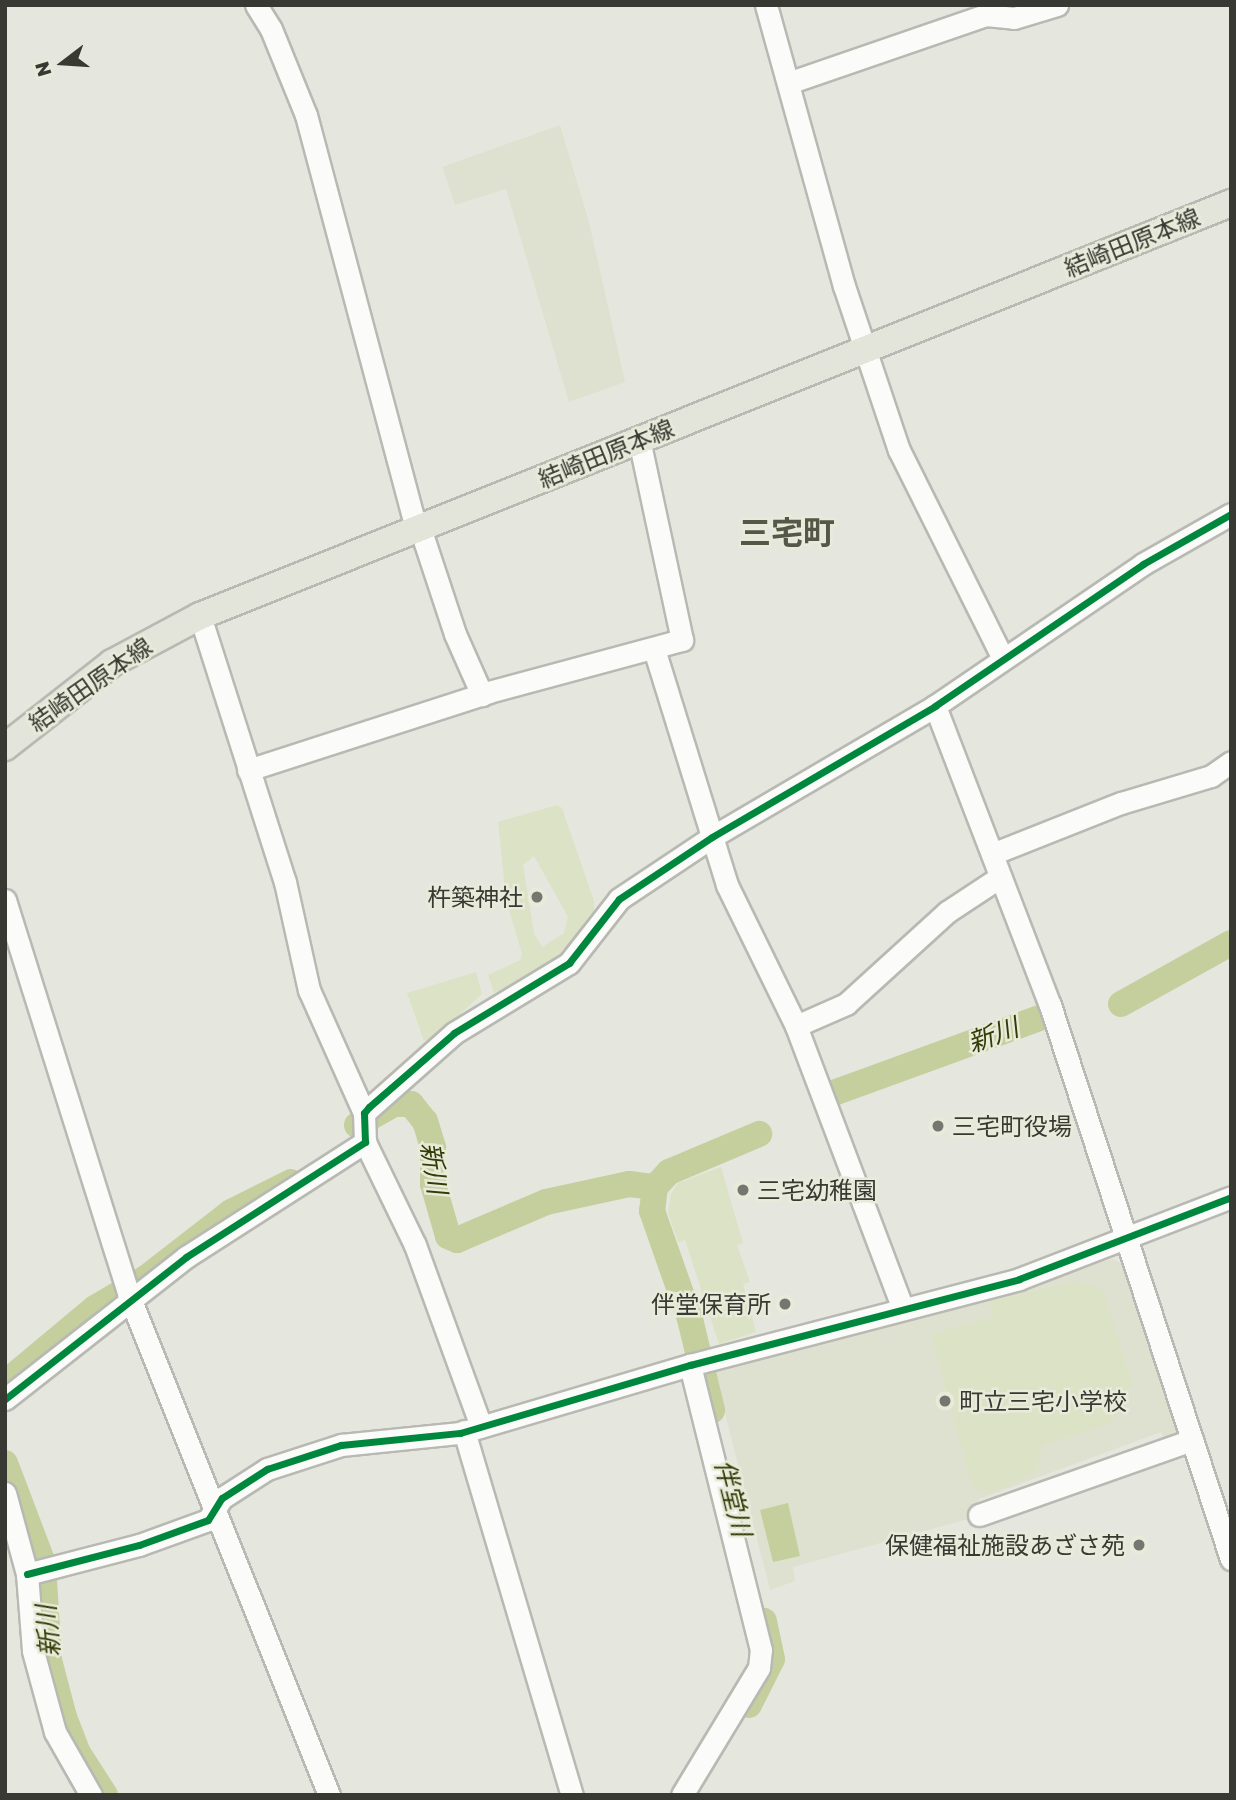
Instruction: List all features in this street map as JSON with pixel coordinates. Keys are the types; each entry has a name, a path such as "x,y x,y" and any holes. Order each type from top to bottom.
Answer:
{"main road":[{"name":"結崎田原本線","path":"5,747 112,663 200,616 1231,203"}],"street":[{"path":"256,5 271,29 306,115 416,529 422,534 455,634 482,695"},
{"path":"765,5 844,286 899,450 1003,659"},
{"path":"788,83 986,15 1001,11 1014,18 1057,5"},
{"path":"248,770 482,695 682,640 639,440"},
{"path":"364,1113 454,1033 569,963 619,899 712,837 935,706 1143,565 1231,514"},
{"path":"200,616 285,882 309,990 364,1113 365,1142 415,1245 473,1429 572,1795"},
{"path":"654,649 727,885 796,1026 902,1307"},
{"path":"935,706 1054,1027 1231,1559"},
{"path":"992,854 1121,803 1211,776 1231,762"},
{"path":"796,1026 846,1004 947,912 1000,877"},
{"path":"5,900 128,1292 329,1795"},
{"path":"5,1399 87,1331 128,1292 365,1142"},
{"path":"27,1574 139,1545 208,1520 215,1513 222,1498 267,1469 341,1445 473,1429 698,1363 902,1307 1019,1279 1231,1197"},
{"path":"682,1795 759,1668 761,1650 698,1363"},
{"path":"979,1515 1192,1440"},
{"path":"5,1493 27,1574 33,1651 55,1732 90,1795"}],"shaded area":[{"path":"560,125 589,222 625,382 569,402 506,189 455,205 442,167"},
{"path":"557,805 562,808 594,901 594,918 562,961 494,993 488,975 520,960 522,954 506,900 498,822","holes":["534,856 568,917 564,933 542,947 534,933 523,865"]},
{"path":"476,972 482,994 435,1037 424,1041 407,993"},
{"path":"721,1167 743,1243 737,1245 750,1282 743,1284 756,1332 719,1344 685,1240 678,1242 668,1213 671,1194 678,1183"},
{"name":"町立三宅小学校","path":"1113,1259 1124,1265 1180,1436 1165,1441 1161,1432 979,1499 972,1518 793,1567 795,1581 770,1590 714,1370"},
{"path":"1076,1281 1103,1290 1132,1384 1112,1423 1043,1445 1036,1472 987,1494 972,1486 931,1334 993,1318 989,1302"},
{"path":"788,1503 800,1556 773,1562 760,1510"}],"waterway":[{"name":"新川","path":"1121,1004 1231,943"},
{"name":"新川","path":"828,1095 1039,1018"},
{"name":"新川","path":"357,1125 394,1104 411,1104 425,1121 433,1148 433,1184 448,1236 457,1240 546,1202 629,1184 655,1187"},
{"name":"新川","path":"655,1187 669,1172 759,1134"},
{"name":"新川","path":"5,1383 95,1308 146,1278 231,1212 291,1182"},
{"name":"伴堂川","path":"655,1187 652,1211 690,1319 712,1410"},
{"name":"新川","path":"5,1463 43,1563 49,1660 64,1717 78,1753 105,1795"},
{"name":"伴堂川","path":"749,1705 772,1659 764,1621"}],"cycle path":[{"path":"5,1399 186,1257 365,1142 364,1113 369,1107 454,1033 569,963 619,899 712,837 935,706 1143,564 1231,514"},
{"path":"27,1574 139,1545 208,1520 222,1498 267,1469 341,1445 460,1433 690,1365 1019,1279 1231,1197"}],"place":[{"name":"杵築神社","path":"537,897"},
{"name":"三宅町役場","path":"938,1126"},
{"name":"三宅幼稚園","path":"743,1190"},
{"name":"伴堂保育所","path":"785,1304"},
{"name":"町立三宅小学校","path":"945,1401"},
{"name":"保健福祉施設あざさ苑","path":"1139,1545"}],"district":[{"name":"三宅町","path":"787,532"}]}
